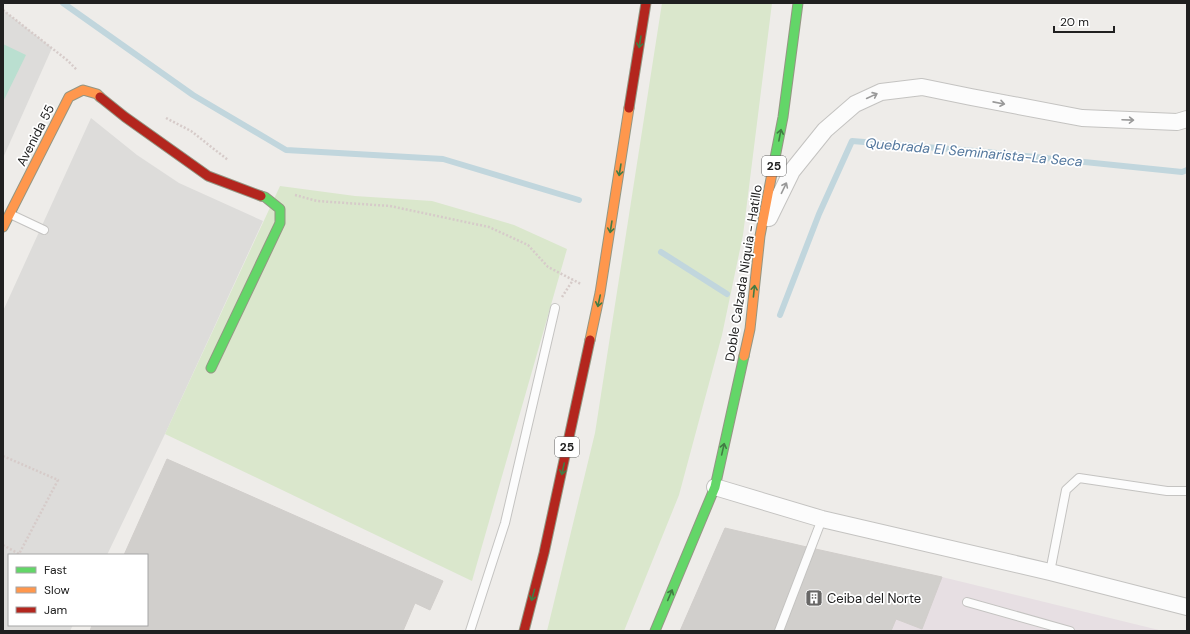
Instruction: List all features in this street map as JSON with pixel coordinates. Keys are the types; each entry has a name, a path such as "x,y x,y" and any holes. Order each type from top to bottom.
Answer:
{"main road":[{"name":"25","path":"524,631 544,553 600,293 646,3"},
{"name":"Doble Calzada Niquia - Hatillo","path":"655,631 715,487 750,329 760,236 783,117 798,3"},
{"name":"Avenida 55","path":"3,227 69,97 83,90 97,94 124,117 208,176 265,197 280,209 280,224 211,368"}],"street":[{"path":"760,236 792,171 825,130 855,104 882,92 922,86 1082,118 1177,122 1187,119"},
{"path":"715,487 822,519 1050,572 1187,607"}],"lane":[{"path":"10,214 44,230"},
{"path":"470,631 504,523 555,308"},
{"path":"1050,572 1066,490 1079,478 1167,491 1187,491"},
{"path":"779,631 822,519"},
{"path":"967,602 1070,631"}],"path":[{"path":"3,10 67,60 78,71"},
{"path":"164,117 191,131 229,160"},
{"path":"289,193 317,201 390,206 489,227 528,245 548,267 600,293"},
{"path":"555,308 573,280"},
{"path":"3,456 58,480 19,554 3,545"}],"shaded area":[{"path":"3,10 52,48 3,158"},
{"path":"91,118 137,155 179,183 263,221 165,434 107,554 8,554 8,626 72,626 70,631 3,631 3,311"},
{"path":"942,577 1163,631 891,631 896,619 922,629"}],"green space":[{"path":"662,3 772,3 743,235 722,335 679,495 624,631 547,631 595,433"},
{"path":"3,44 26,55 3,102"},
{"path":"280,186 355,196 432,201 514,225 567,249 472,581 165,434"}],"building":[{"path":"167,459 443,581 430,610 415,603 403,631 90,631 92,626 148,626 148,554 124,554"},
{"name":"Ceiba del Norte","path":"725,528 942,577 922,629 896,619 891,631 680,631"}],"waterway":[{"name":"Quebrada El Seminarista-La Seca","path":"63,3 193,95 286,150 443,159 579,200"},
{"name":"Quebrada El Seminarista-La Seca","path":"780,315 819,214 852,141 987,152 1182,172 1187,170"},
{"name":"Quebrada El Seminarista-La Seca","path":"661,252 727,294"}],"traffic: fast":[{"path":"774,163 783,117 798,3"},
{"path":"211,368 280,223 280,209 265,197 261,196"},
{"path":"655,631 715,487 744,356"}],"traffic: slow":[{"path":"3,227 69,97 83,90 97,94 100,97"},
{"path":"590,340 600,293 629,108"},
{"path":"744,356 750,329 760,236 774,163"}],"traffic: jam":[{"path":"629,108 646,3"},
{"path":"100,97 125,117 208,176 261,196"},
{"path":"524,631 544,553 590,340"}],"place":[{"name":"Ceiba del Norte","path":"814,598"}]}
